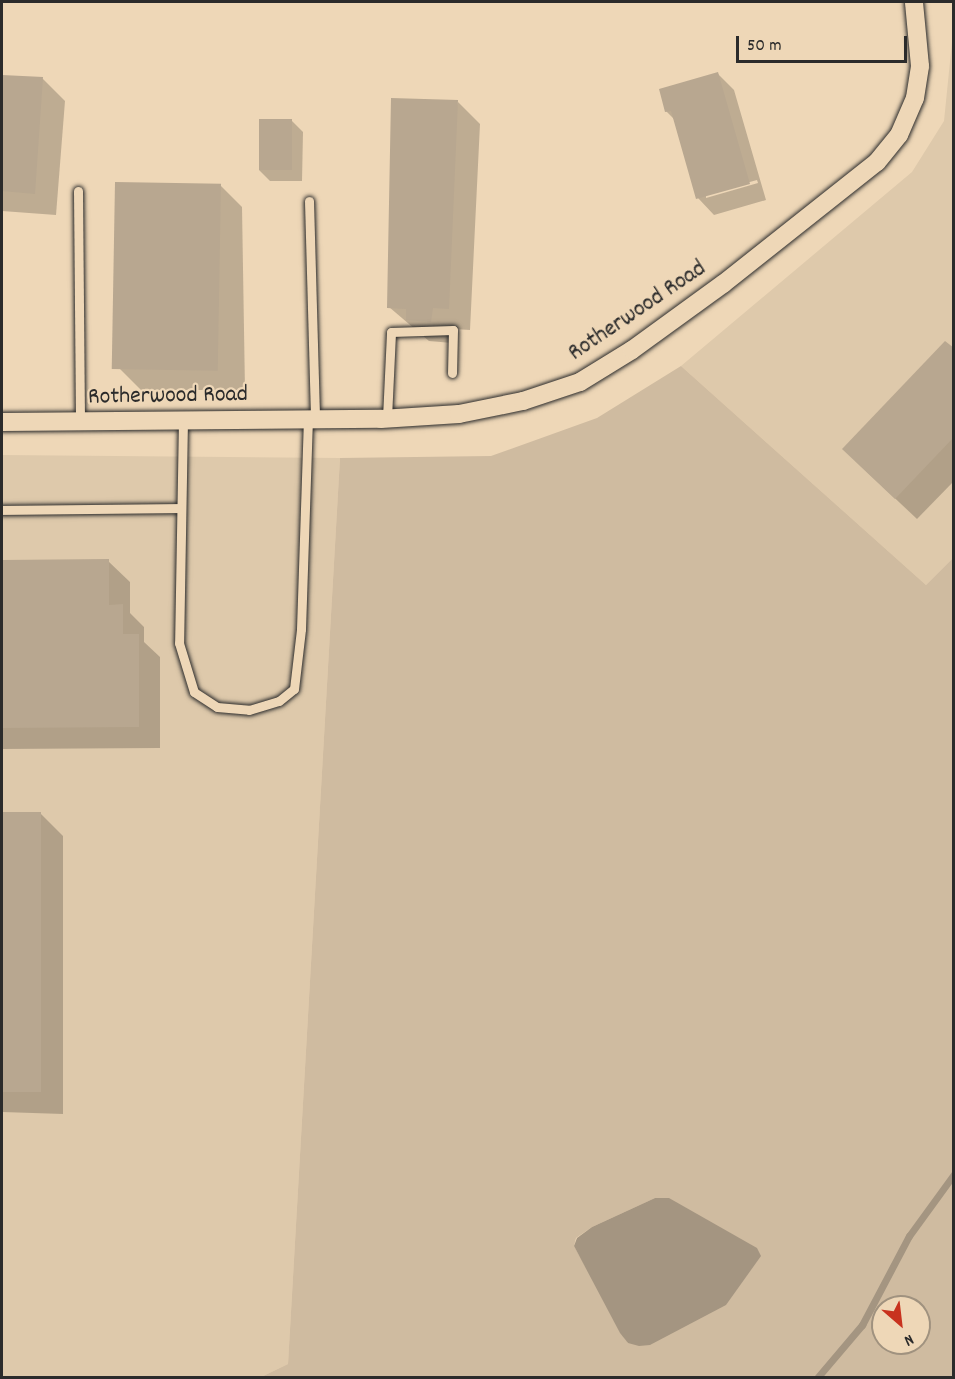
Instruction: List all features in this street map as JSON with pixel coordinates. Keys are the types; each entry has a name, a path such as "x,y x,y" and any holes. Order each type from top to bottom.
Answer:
{"street":[{"name":"Rotherwood Road","path":"2,422 387,418 491,408 580,382 632,350 723,284 877,162 899,135 915,98 920,66 914,2"}],"lane":[{"path":"78,191 80,422"},
{"path":"183,420 179,643 194,692 217,707 249,710 279,701 294,689 301,629 311,419 309,201"},
{"path":"387,418 391,333 453,330 452,373"},
{"path":"2,510 180,508"}],"shaded area":[{"path":"953,32 953,558 926,585 681,366 912,172 944,121"},
{"path":"681,366 926,585 953,558 953,1377 259,1378 288,1364 340,458 491,456 597,418","holes":["655,1198 628,1343 574,1246 576,1238 592,1227"]},
{"path":"2,455 340,458 288,1364 259,1378 2,1378"},
{"path":"655,1198 669,1198 757,1248 761,1256 726,1305 650,1345 639,1346 628,1343 620,1333 574,1246 577,1238 592,1227"}],"building":[{"path":"718,72 750,184 696,199 671,111 665,112 659,89"},
{"path":"2,75 43,77 35,194 2,191"},
{"path":"391,98 458,100 449,309 433,308 431,322 406,320 406,309 387,308"},
{"path":"259,119 292,119 292,170 259,170"},
{"path":"115,182 221,184 218,371 112,369"},
{"path":"945,341 954,348 954,437 895,499 842,449"},
{"path":"109,559 109,605 123,604 123,634 139,634 139,727 2,728 2,560"},
{"path":"2,812 41,812 41,1092 2,1092"}],"waterway":[{"path":"817,1378 862,1325 909,1236 954,1174"}]}
